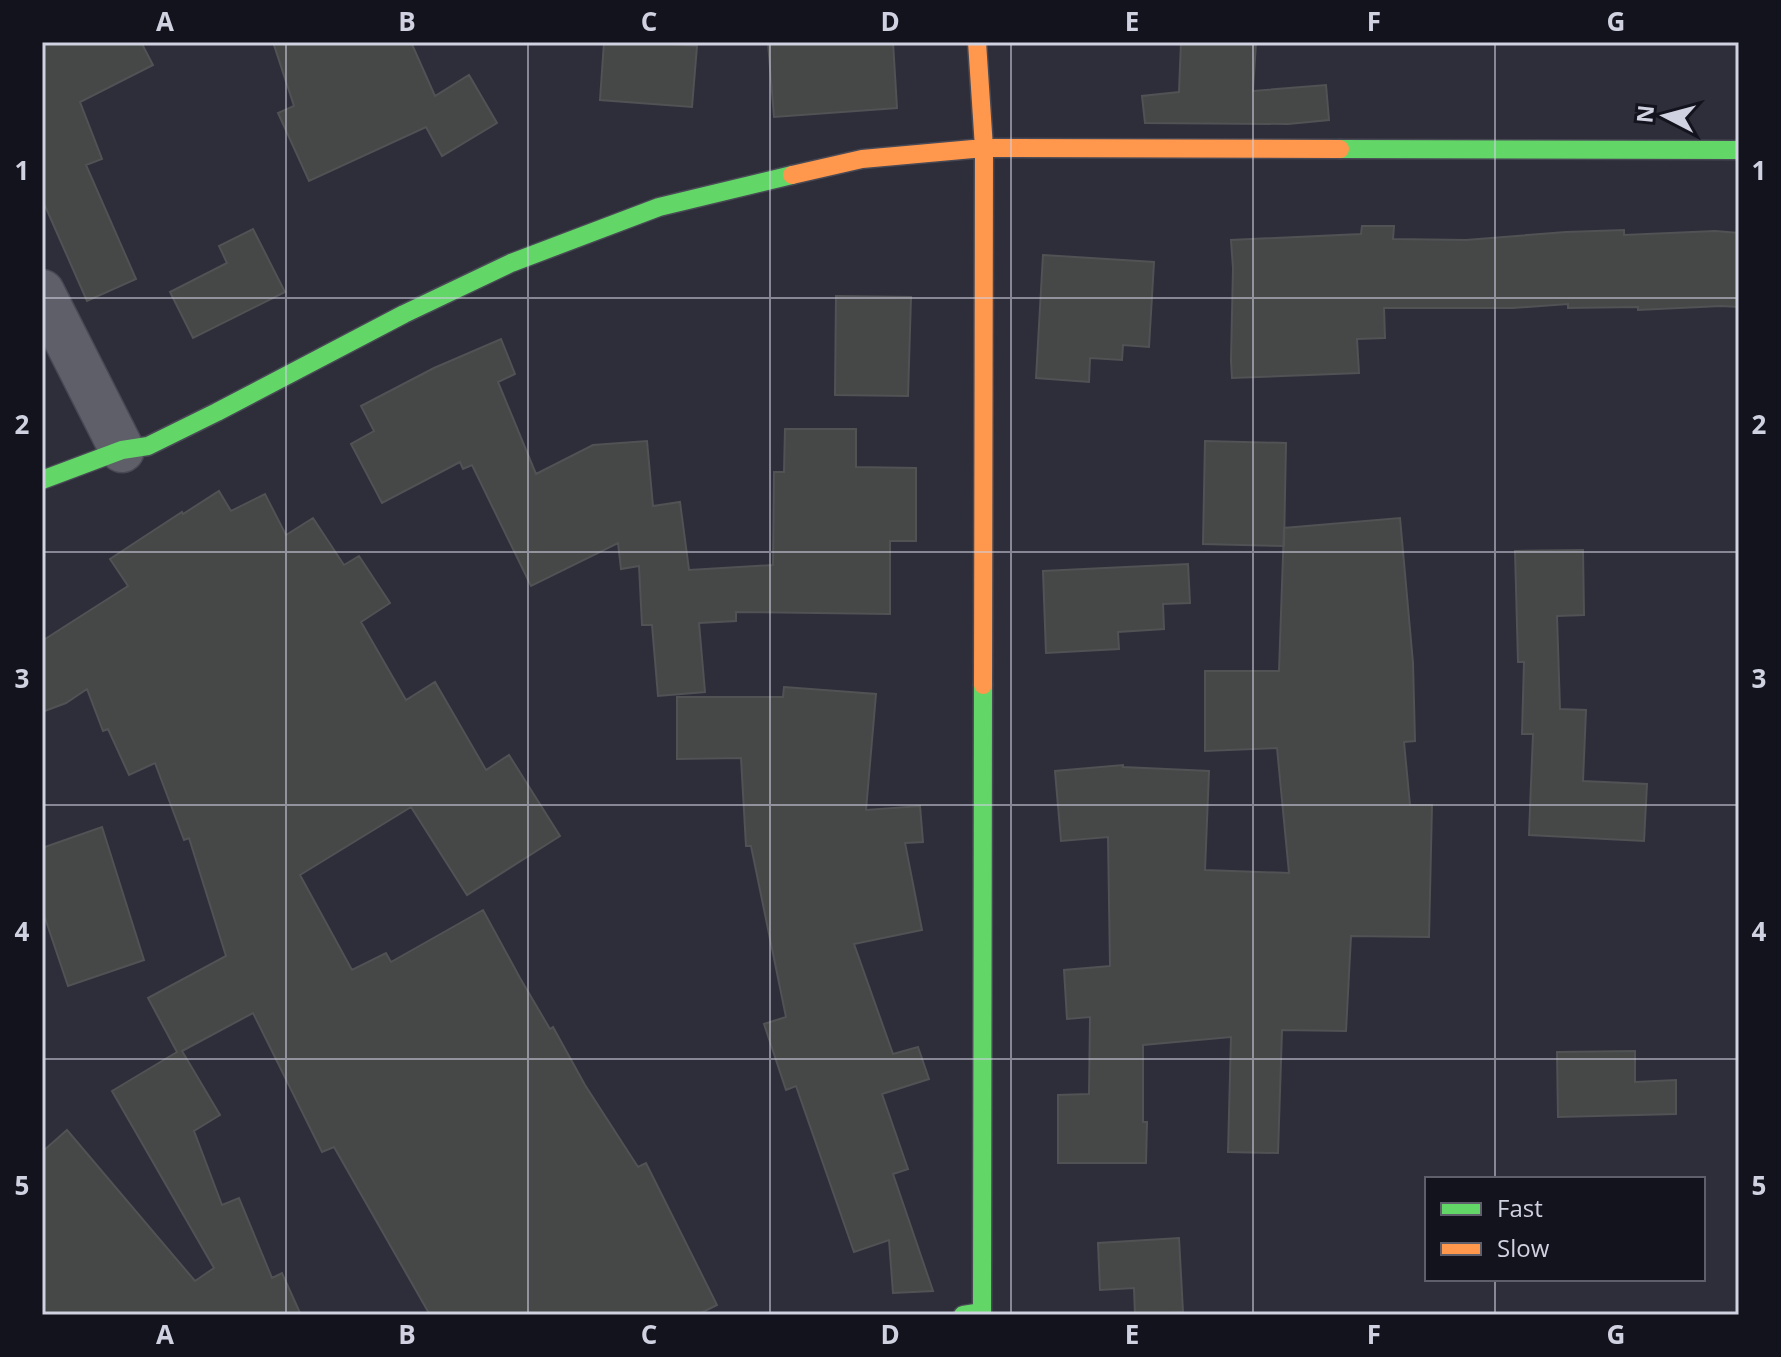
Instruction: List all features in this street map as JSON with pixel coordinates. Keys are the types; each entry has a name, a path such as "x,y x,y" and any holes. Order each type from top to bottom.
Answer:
{"street":[{"path":"963,1315 982,1312 984,148 977,42"},
{"path":"42,480 122,450 148,446 404,314 511,263 659,207 862,159 984,148 1739,150"},
{"path":"42,292 122,450"}],"building":[{"path":"42,42 141,42 153,65 80,102 102,159 86,165 136,279 87,301 42,199"},
{"path":"273,42 411,42 435,96 469,75 497,123 442,156 426,127 309,181 278,113 294,106"},
{"path":"604,42 697,46 692,107 600,100"},
{"path":"768,42 893,42 897,108 774,117"},
{"path":"1181,42 1256,42 1253,91 1326,85 1329,120 1288,124 1145,123 1142,96 1179,92"},
{"path":"1362,226 1394,226 1393,239 1466,240 1624,230 1624,235 1715,231 1739,233 1739,307 1638,310 1638,307 1568,308 1568,304 1513,308 1384,308 1385,338 1357,339 1359,373 1232,378 1231,240 1361,234"},
{"path":"253,229 285,292 193,338 170,292 227,263 219,246"},
{"path":"1043,255 1154,262 1149,347 1123,345 1122,360 1090,358 1089,382 1036,378"},
{"path":"836,296 911,297 908,396 835,395"},
{"path":"501,339 515,374 498,382 536,474 593,445 647,441 653,506 680,502 689,570 773,565 774,472 784,472 785,429 856,429 856,467 916,468 916,541 890,541 890,614 736,612 736,621 699,623 705,692 658,696 652,625 642,625 639,566 621,569 618,543 531,586 472,465 463,469 460,462 382,503 351,444 374,431 361,406 434,368"},
{"path":"1205,441 1286,443 1284,546 1203,544"},
{"path":"219,491 231,511 265,494 286,535 313,518 344,565 359,556 390,603 361,622 406,700 435,682 486,770 509,755 560,836 467,895 411,807 300,875 352,970 386,953 391,962 483,910 585,1085 638,1167 646,1163 717,1305 697,1315 430,1315 334,1147 322,1152 253,1013 182,1051 220,1115 194,1131 222,1205 239,1198 272,1278 282,1273 301,1315 42,1315 42,1152 67,1130 195,1281 214,1268 112,1091 177,1052 148,998 226,956 189,838 184,840 155,763 129,775 108,729 103,731 87,689 66,703 42,712 42,641 128,586 110,559"},
{"path":"1400,518 1413,663 1415,741 1404,742 1410,805 1432,805 1429,937 1351,936 1346,1031 1282,1030 1278,1153 1228,1152 1231,1037 1143,1045 1146,1163 1058,1163 1058,1095 1089,1094 1090,1017 1067,1019 1064,970 1110,966 1108,837 1061,841 1055,771 1123,765 1209,771 1205,870 1289,873 1277,748 1205,751 1205,671 1279,671 1284,528"},
{"path":"1583,550 1584,615 1557,616 1560,709 1586,710 1583,781 1647,784 1644,841 1529,835 1533,734 1522,734 1524,662 1518,662 1515,551"},
{"path":"1188,564 1190,603 1163,604 1164,629 1118,632 1119,649 1046,653 1043,571"},
{"path":"784,687 876,694 866,810 920,806 923,842 905,843 922,930 854,944 893,1054 918,1047 929,1079 882,1094 908,1169 893,1174 933,1291 893,1293 889,1240 854,1252 796,1086 786,1090 764,1024 786,1017 751,846 746,846 741,758 677,759 677,697 783,697"},
{"path":"102,827 144,960 68,986 42,909 42,848"},
{"path":"1635,1051 1635,1082 1676,1080 1676,1114 1558,1117 1557,1052"},
{"path":"1179,1238 1183,1312 1135,1315 1134,1288 1100,1290 1098,1243"}],"traffic: fast":[{"path":"1340,149 1739,150"},
{"path":"42,480 122,450 148,446 404,314 511,263 659,207 792,175"},
{"path":"963,1315 982,1312 983,685"}],"traffic: slow":[{"path":"977,42 984,148 983,685"},
{"path":"792,175 862,159 984,148 1340,149"}]}
